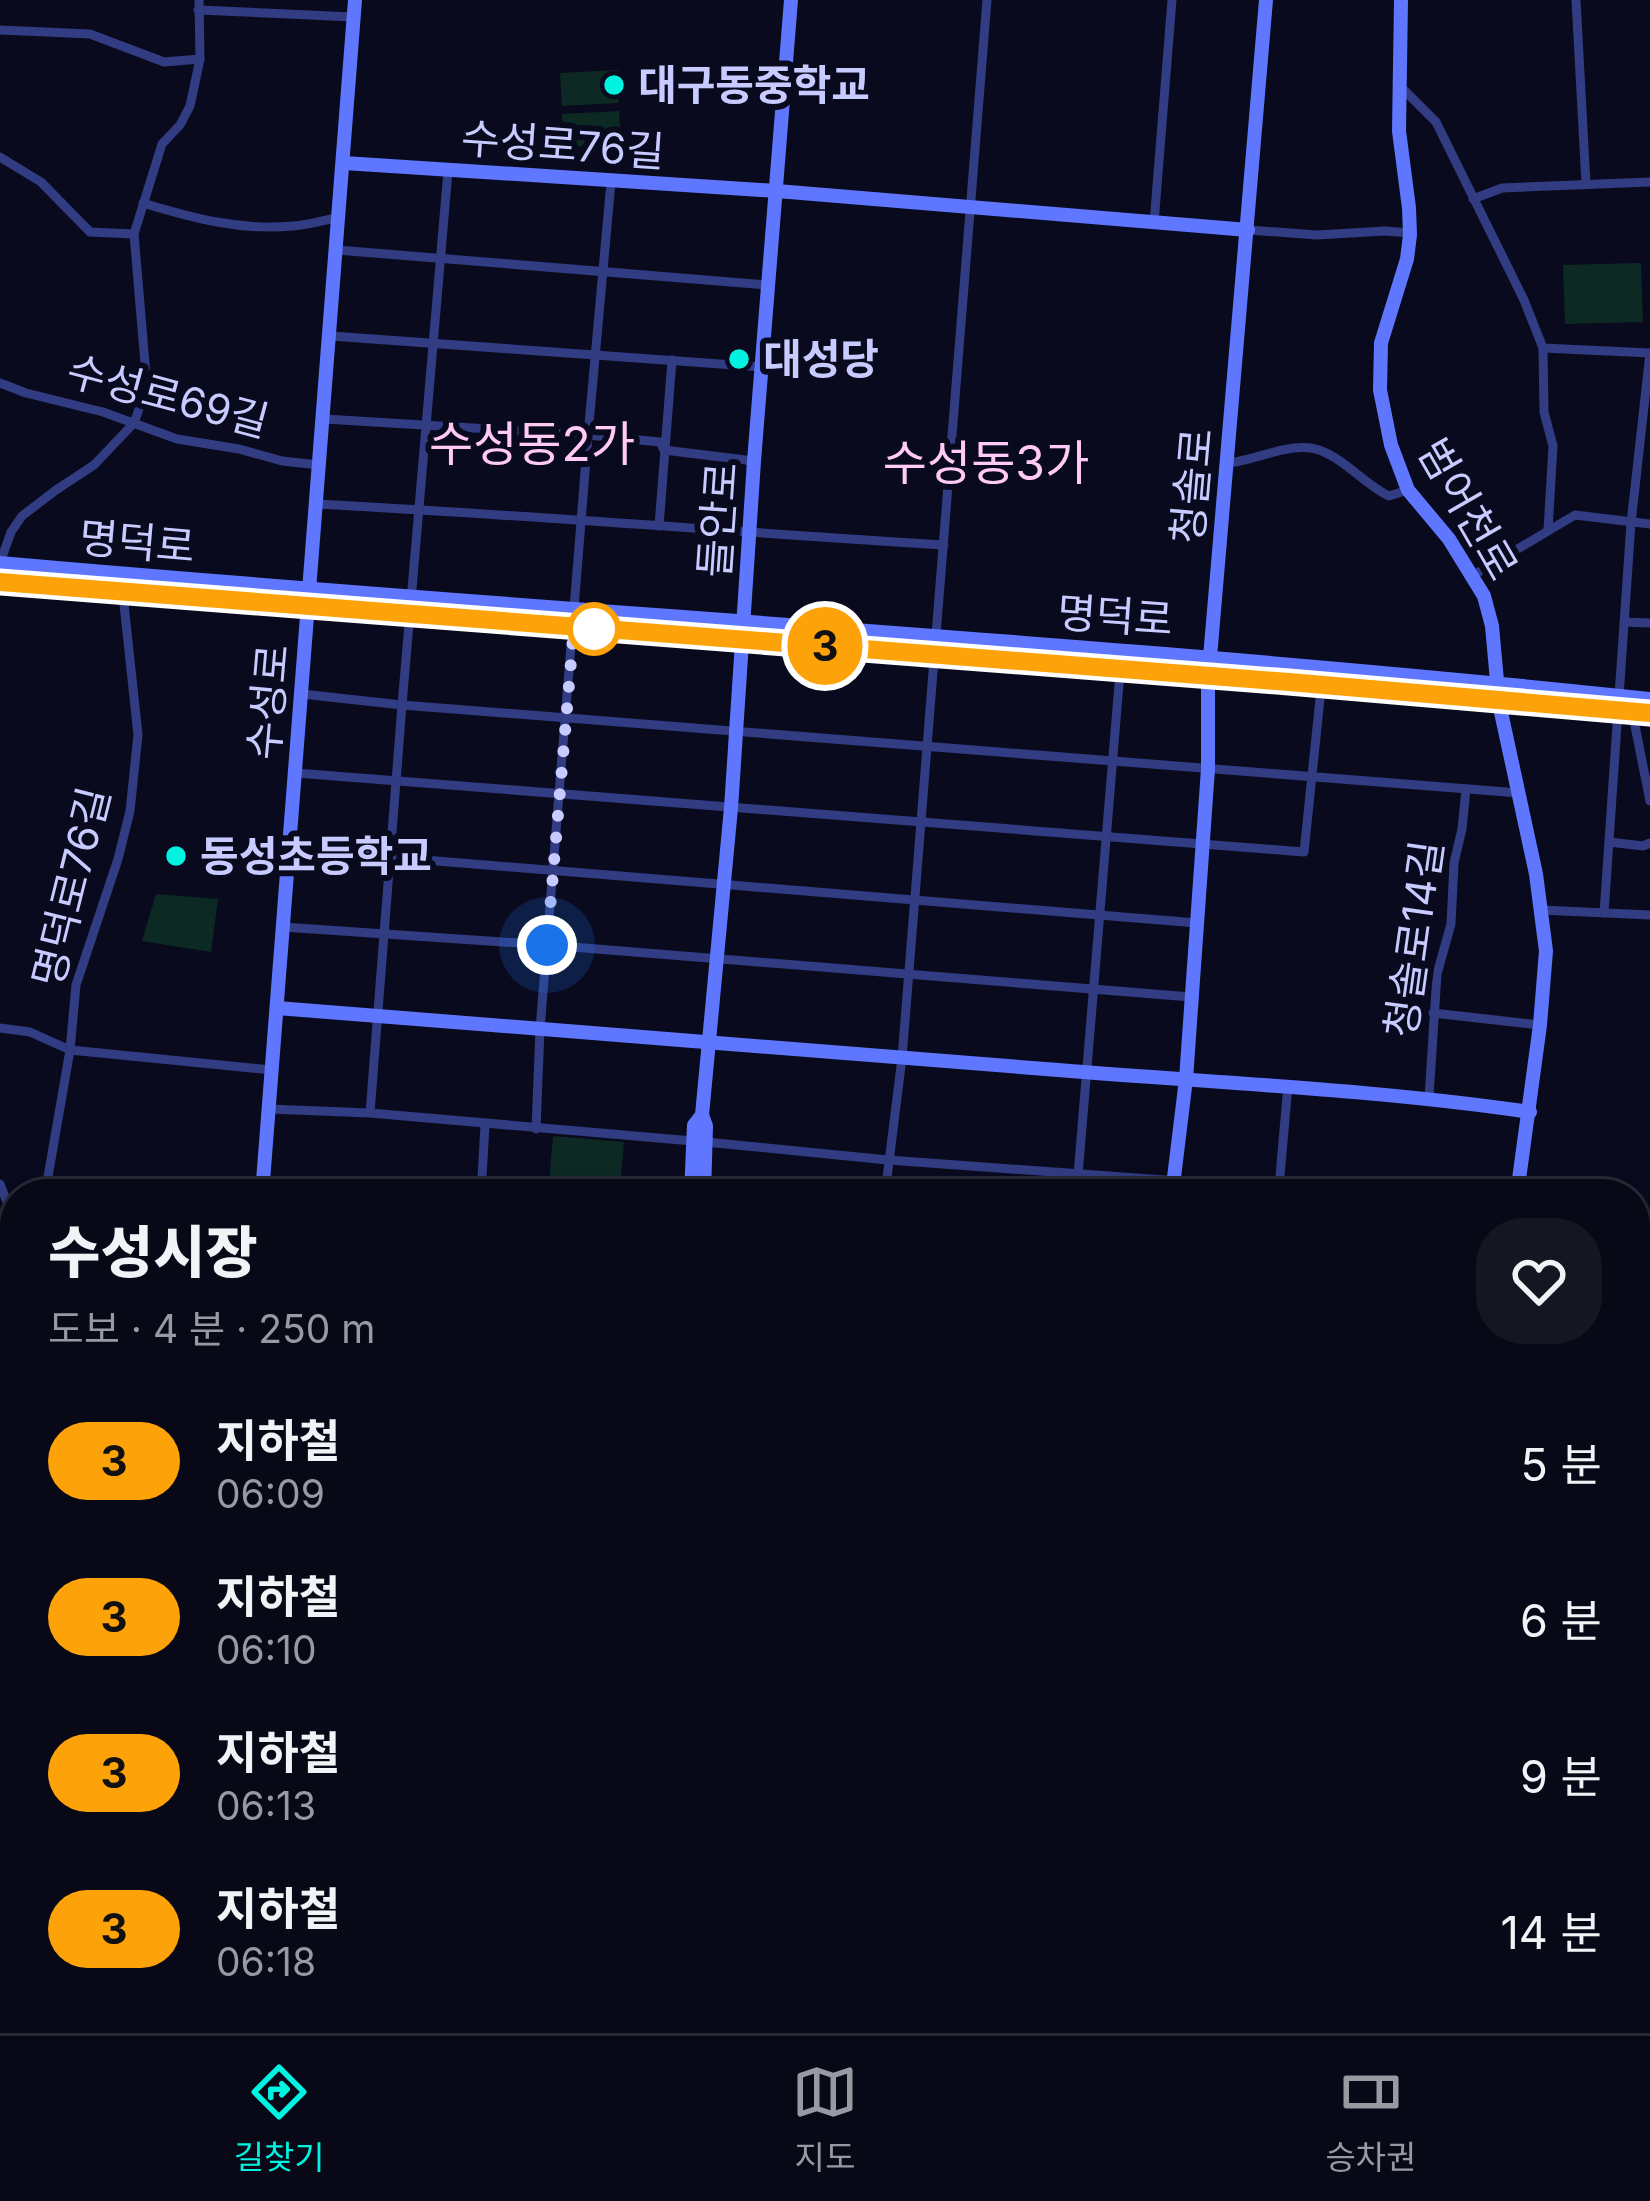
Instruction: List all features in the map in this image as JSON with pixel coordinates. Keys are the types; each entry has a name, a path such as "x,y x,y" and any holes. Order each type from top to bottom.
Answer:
{"main road":[{"name":"수성로","path":"263,1179 355,0"},
{"name":"들안로","path":"703,1179 694,1125 702,1115 731,808 791,0"},
{"name":"청솔로","path":"1174,1179 1203,844 1208,681 1265,0"},
{"name":"범어천로","path":"1401,0 1399,131 1410,233 1407,259 1381,343 1380,390 1391,445 1408,490 1449,539 1472,576 1484,596 1492,626 1499,703 1546,951 1519,1179"},
{"name":"수성로76길","path":"344,164 777,190 1248,230"},
{"name":"명덕로","path":"0,563 1210,656 1650,699"},
{"name":"명덕로","path":"0,584 574,626 1650,717"},
{"name":"청솔로14길","path":"277,1008 1288,1085 1429,1097 1530,1112"},
{"name":"들안로","path":"694,1179 699,1142"}],"street":[{"path":"886,1179 902,1058 987,0"},
{"path":"1154,223 1172,0"},
{"path":"1576,0 1586,184"},
{"path":"0,563 22,517 94,465 134,423 146,387 134,234 162,144 190,106 200,59 199,5 353,17"},
{"path":"0,30 90,34 164,62 200,59"},
{"path":"1398,85 1436,122 1543,348 1544,412 1553,446 1548,530"},
{"path":"0,158 41,182 90,232 134,234"},
{"path":"370,1113 448,171"},
{"path":"536,1129 540,1029 611,182"},
{"path":"1472,199 1502,188 1650,182"},
{"path":"142,203 239,226 293,226 340,217"},
{"path":"1248,230 1317,235 1410,233"},
{"path":"337,250 769,285"},
{"path":"331,336 764,367"},
{"path":"1543,348 1650,353 1619,695 1650,802"},
{"path":"659,526 672,360"},
{"name":"수성로69길","path":"0,383 177,439 320,465"},
{"path":"324,419 588,434 661,442 664,450"},
{"path":"1227,463 1289,449 1317,449 1389,496 1408,490"},
{"path":"664,450 754,461"},
{"path":"317,504 944,544"},
{"path":"1472,576 1575,515 1650,524"},
{"name":"명덕로76길","path":"48,1179 76,985 130,812 138,735 123,595"},
{"path":"1624,622 1650,623"},
{"path":"1078,1175 1120,672"},
{"path":"296,773 1304,852 1321,689"},
{"path":"302,694 736,733 1519,793"},
{"path":"1604,913 1626,716"},
{"name":"청솔로14길","path":"1429,1097 1433,1013 1441,955 1451,924 1454,863 1466,789"},
{"path":"1610,842 1646,849"},
{"path":"290,849 1197,922"},
{"path":"1541,910 1650,915"},
{"path":"284,927 1191,997"},
{"path":"1433,1013 1540,1025"},
{"path":"0,1028 30,1032 70,1050 272,1070"},
{"path":"1280,1179 1288,1085"},
{"path":"269,1109 370,1113 1107,1179"},
{"path":"482,1179 485,1125"}],"green space":[{"path":"618,70 619,103 562,106 560,73"},
{"path":"619,111 621,144 564,147 562,114"},
{"path":"1641,263 1643,322 1565,324 1563,265"},
{"path":"156,894 218,899 211,952 142,941"},
{"path":"553,1136 624,1142 621,1179 549,1179"}],"railway":[{"path":"0,577 1650,708"}],"metro line":[{"name":"3","path":"0,582 1650,713"}],"place":[{"name":"대구동중학교","path":"614,85"},
{"name":"대성당","path":"739,359"},
{"name":"동성초등학교","path":"176,856"}],"district":[{"name":"수성동2가","path":"532,444"},
{"name":"수성동3가","path":"986,463"}],"route":[{"path":"547,945 574,626 594,629"}]}
